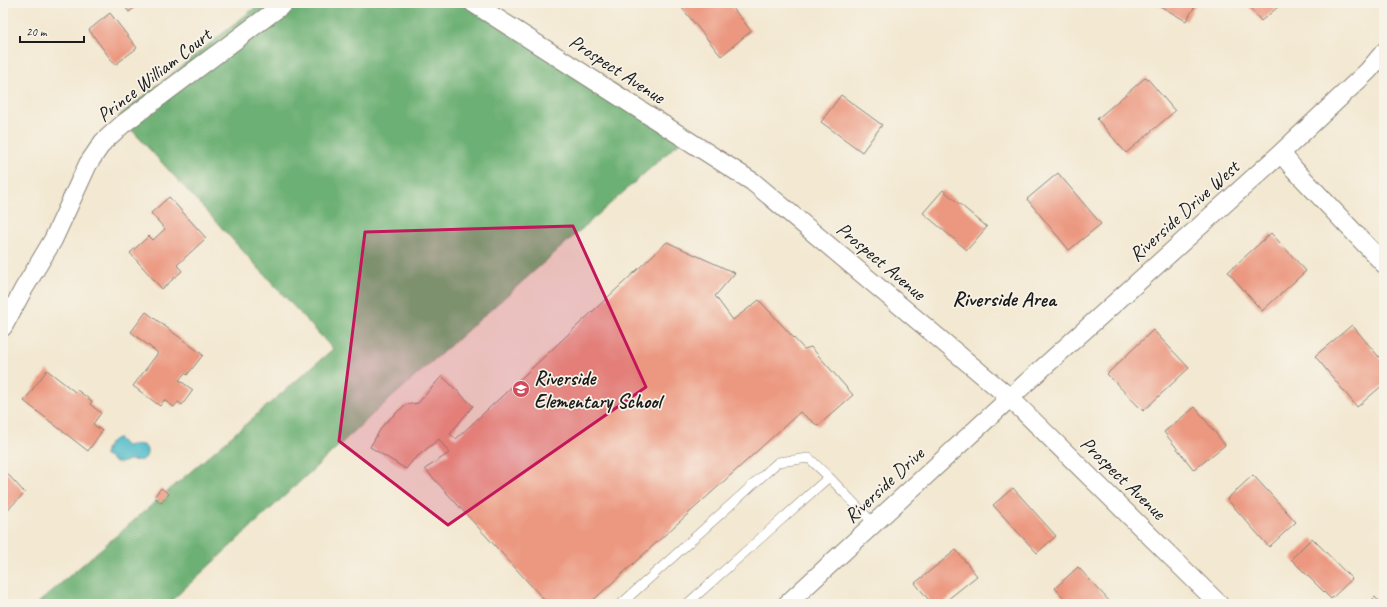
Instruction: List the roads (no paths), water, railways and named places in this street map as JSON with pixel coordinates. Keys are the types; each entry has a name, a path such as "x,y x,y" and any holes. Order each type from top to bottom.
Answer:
{"street":[{"name":"Prince William Court","path":"3,327 53,240 88,164 103,142 123,124 285,3"},
{"name":"Prospect Avenue","path":"473,3 753,182 1010,398 1210,601"},
{"name":"Riverside Drive West","path":"1010,398 1281,153 1368,71 1384,52"},
{"path":"1281,153 1294,169 1384,264"},
{"name":"Riverside Drive","path":"787,604 1010,398"}],"lane":[{"path":"621,604 778,462 809,458 874,524"},
{"path":"687,604 828,476"}],"water":[{"path":"118,438 126,446 139,444 145,446 147,455 142,460 129,460 120,463 114,462 111,458 105,456 108,445"}],"place":[{"name":"Riverside Elementary School","path":"521,389"}],"district":[{"name":"Riverside Area","path":"1004,299"}]}
